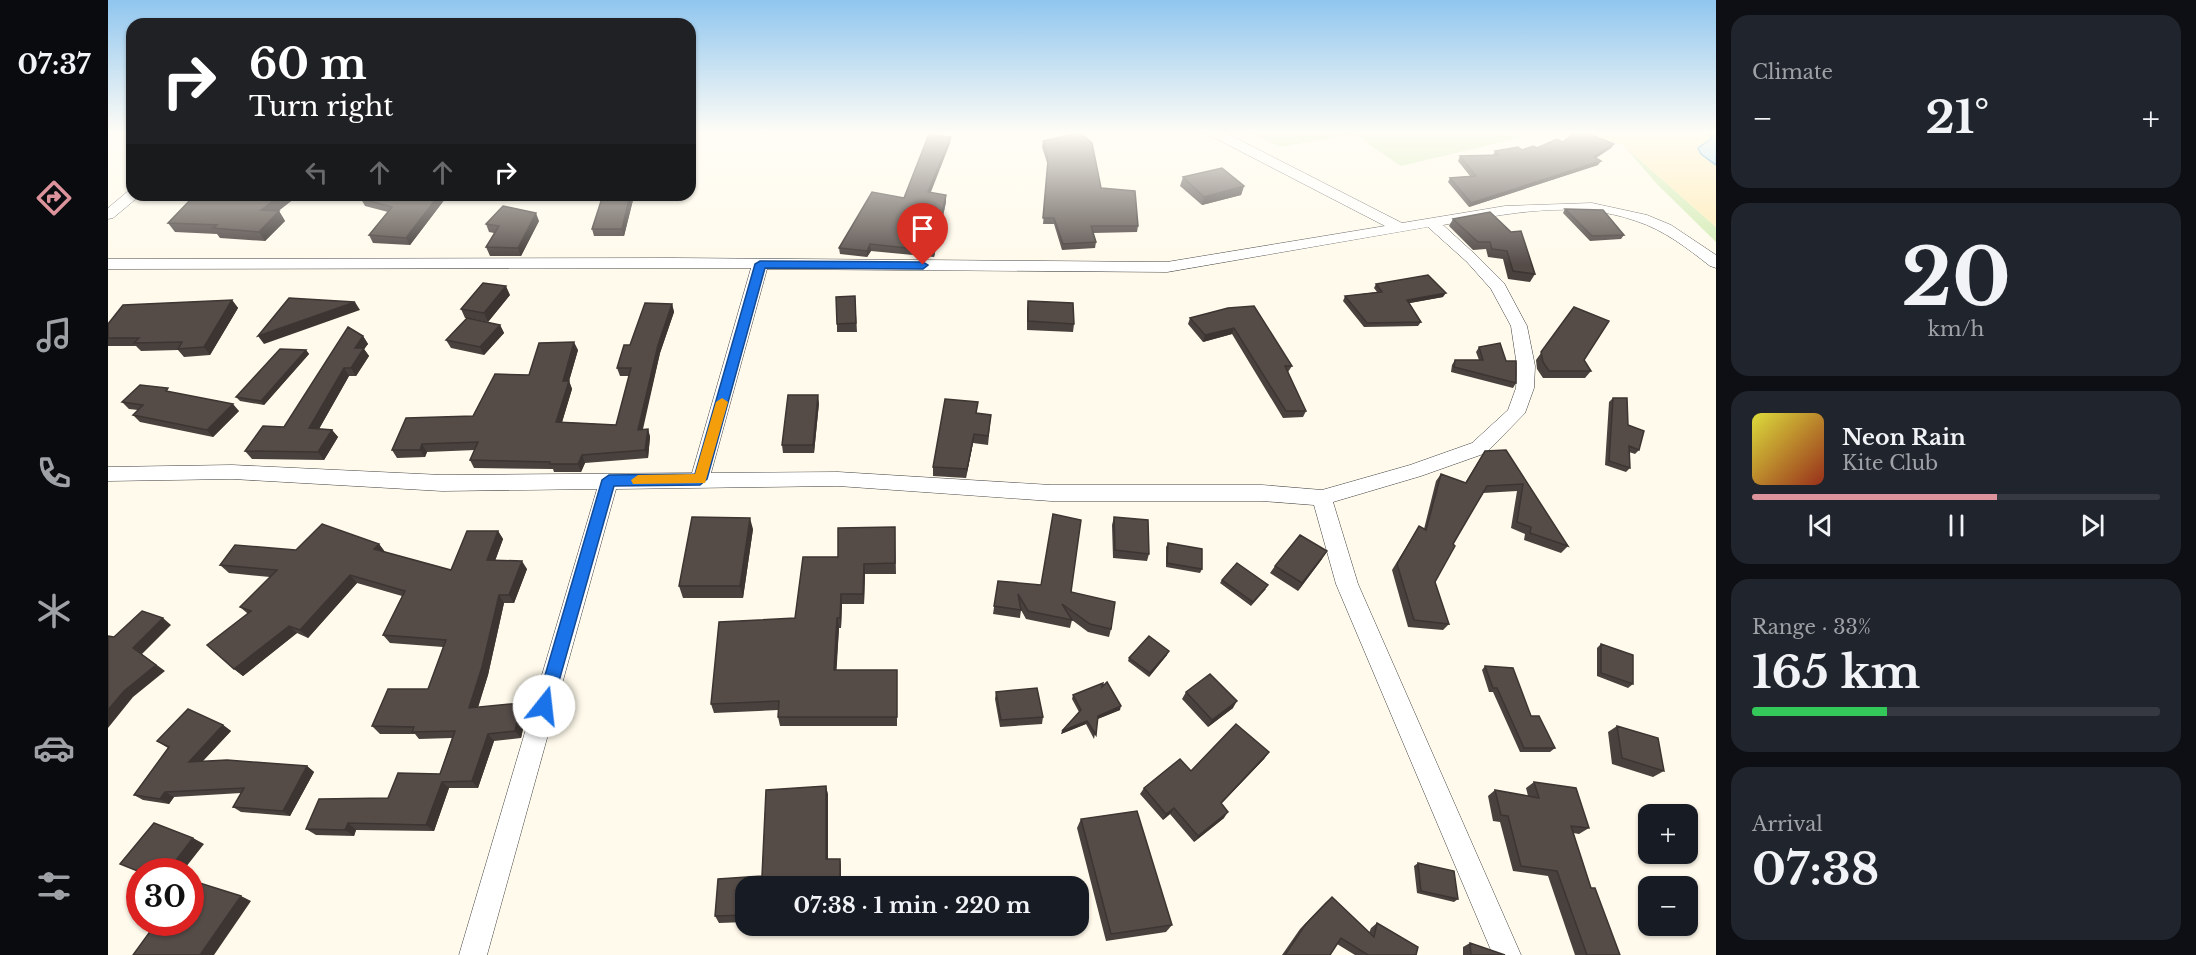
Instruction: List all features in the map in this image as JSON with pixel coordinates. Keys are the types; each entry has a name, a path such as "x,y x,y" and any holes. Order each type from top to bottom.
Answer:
{"street":[{"path":"1301,177 1401,228"},
{"path":"108,215 126,200"},
{"path":"108,264 537,262 1167,267 1543,207 1617,210 1644,217 1672,231 1716,263"},
{"path":"108,474 232,472 442,483 838,479 1051,493 1262,493 1322,498 1414,471 1479,448 1516,413 1525,388 1519,326 1498,286 1432,223"},
{"path":"700,479 760,264"},
{"path":"473,955 609,480"},
{"path":"1322,498 1347,584 1507,955"}],"green space":[{"path":"1650,177 1659,177 1716,227 1716,242"}],"sand":[{"path":"1659,177 1716,177 1716,227"}],"building":[{"path":"912,177 934,177 928,192 946,195 934,251 870,244 867,251 839,248 872,192 904,198"},
{"path":"1047,177 1099,177 1101,188 1135,191 1138,226 1091,226 1096,242 1063,244 1054,218 1043,218"},
{"path":"1183,177 1232,177 1244,186 1204,197"},
{"path":"1469,177 1553,177 1471,203 1450,178"},
{"path":"189,201 273,201 261,210 279,211 259,232 213,228 217,225 168,223"},
{"path":"369,201 434,201 406,238 369,235 392,207"},
{"path":"601,201 629,201 622,229 592,229"},
{"path":"503,206 536,213 518,248 486,247 499,226 486,224"},
{"path":"1565,209 1603,210 1624,235 1592,236"},
{"path":"1490,212 1511,232 1521,231 1535,274 1513,271 1507,251 1492,249 1490,242 1478,242 1453,219"},
{"path":"1428,275 1446,293 1407,300 1421,322 1367,323 1345,296 1382,292 1376,284"},
{"path":"483,283 506,286 484,313 461,309"},
{"path":"855,296 856,323 837,324 836,297"},
{"path":"289,298 355,302 258,336"},
{"path":"232,300 204,347 178,349 182,342 134,343 139,338 108,338 108,324 123,305"},
{"path":"1028,301 1073,303 1074,324 1028,321"},
{"path":"645,303 672,304 658,345 638,430 648,429 645,450 582,455 578,464 550,464 550,462 470,460 478,442 422,444 420,450 392,450 406,418 473,416 495,374 529,375 539,343 574,342 563,381 569,381 556,422 616,425 631,368 617,368 624,345 630,345"},
{"path":"1254,306 1292,366 1285,366 1306,411 1286,411 1234,328 1205,335 1190,318 1228,308"},
{"path":"1574,307 1609,321 1584,360 1591,371 1549,371 1543,362 1541,352"},
{"path":"467,318 500,325 480,347 446,340"},
{"path":"348,327 363,336 355,348 364,348 351,368 344,368 309,428 332,430 318,452 245,451 263,426 284,427"},
{"path":"1500,343 1506,361 1516,361 1516,383 1454,367 1455,360 1483,360 1479,347"},
{"path":"280,349 306,350 261,401 236,397"},
{"path":"140,385 168,388 166,391 233,404 207,430 133,415 143,405 122,402"},
{"path":"788,395 818,395 813,445 782,445"},
{"path":"1613,398 1627,398 1628,425 1644,431 1639,450 1629,446 1630,468 1609,461"},
{"path":"945,399 978,402 976,413 991,415 988,436 974,434 967,469 933,467"},
{"path":"1506,450 1568,546 1530,533 1531,527 1517,522 1523,484 1487,486 1453,544 1455,546 1435,582 1449,624 1414,620 1397,564 1419,526 1426,530 1441,474 1466,483 1485,451"},
{"path":"1053,514 1081,520 1071,592 1115,602 1111,629 1090,624 1062,604 1072,620 1028,611 1018,594 1021,610 994,606 998,581 1041,585"},
{"path":"692,517 750,518 740,586 679,586"},
{"path":"1114,517 1148,520 1149,554 1115,550"},
{"path":"322,524 379,544 374,549 451,570 467,531 498,531 487,560 522,561 509,595 499,595 482,667 469,708 521,703 515,731 488,734 472,781 442,782 426,825 348,823 345,830 306,829 319,799 388,798 398,773 440,774 455,731 412,732 414,727 372,726 388,689 428,689 446,640 383,635 405,591 350,575 300,630 289,626 234,669 207,645 251,611 240,607 277,570 220,565 235,545 296,550"},
{"path":"895,527 895,563 864,564 863,594 841,594 834,670 897,670 897,717 778,717 779,701 711,704 719,622 795,618 803,557 838,557 838,528"},
{"path":"1300,535 1327,551 1302,583 1275,566"},
{"path":"1168,543 1202,549 1202,569 1167,563"},
{"path":"1237,563 1268,585 1253,602 1222,580"},
{"path":"142,611 163,618 133,648 156,665 124,691 108,710 108,636 114,637"},
{"path":"1149,636 1169,651 1150,673 1129,658"},
{"path":"1601,644 1633,655 1633,684 1601,673"},
{"path":"1485,666 1513,668 1531,716 1539,716 1555,748 1524,748 1497,688 1493,688"},
{"path":"1210,674 1237,701 1212,720 1186,692"},
{"path":"1107,682 1121,706 1098,716 1096,735 1087,721 1062,731 1081,710 1073,695 1103,683 1102,687"},
{"path":"1037,688 1043,717 1001,720 996,692"},
{"path":"188,709 223,725 189,762 227,760 307,766 283,811 233,807 244,788 165,792 160,799 134,795 169,747 157,741"},
{"path":"1236,724 1269,752 1221,803 1228,812 1198,836 1174,808 1166,814 1144,788 1180,759 1191,771"},
{"path":"1617,726 1658,738 1664,771 1622,758"},
{"path":"1534,782 1576,788 1589,828 1571,826 1591,888 1595,888 1620,955 1587,955 1557,871 1521,866 1508,816 1501,815 1495,790 1539,798"},
{"path":"826,786 826,859 840,859 840,876 762,876 766,790"},
{"path":"1137,811 1172,925 1111,934 1081,819"},
{"path":"154,823 193,838 178,858 126,858 126,866 120,864"},
{"path":"1418,863 1454,871 1458,899 1421,891"},
{"path":"735,878 735,915 715,916 718,879"},
{"path":"204,884 241,896 200,955 133,955 147,936 204,936"},
{"path":"1332,897 1374,937 1377,923 1418,947 1416,955 1368,955 1341,938 1330,955 1285,955 1305,925"},
{"path":"1470,943 1505,955 1471,955"}],"slow traffic":[{"path":"638,480 700,479 722,402"}],"route":[{"path":"544,706 609,480 700,479 760,264 923,265"}]}
